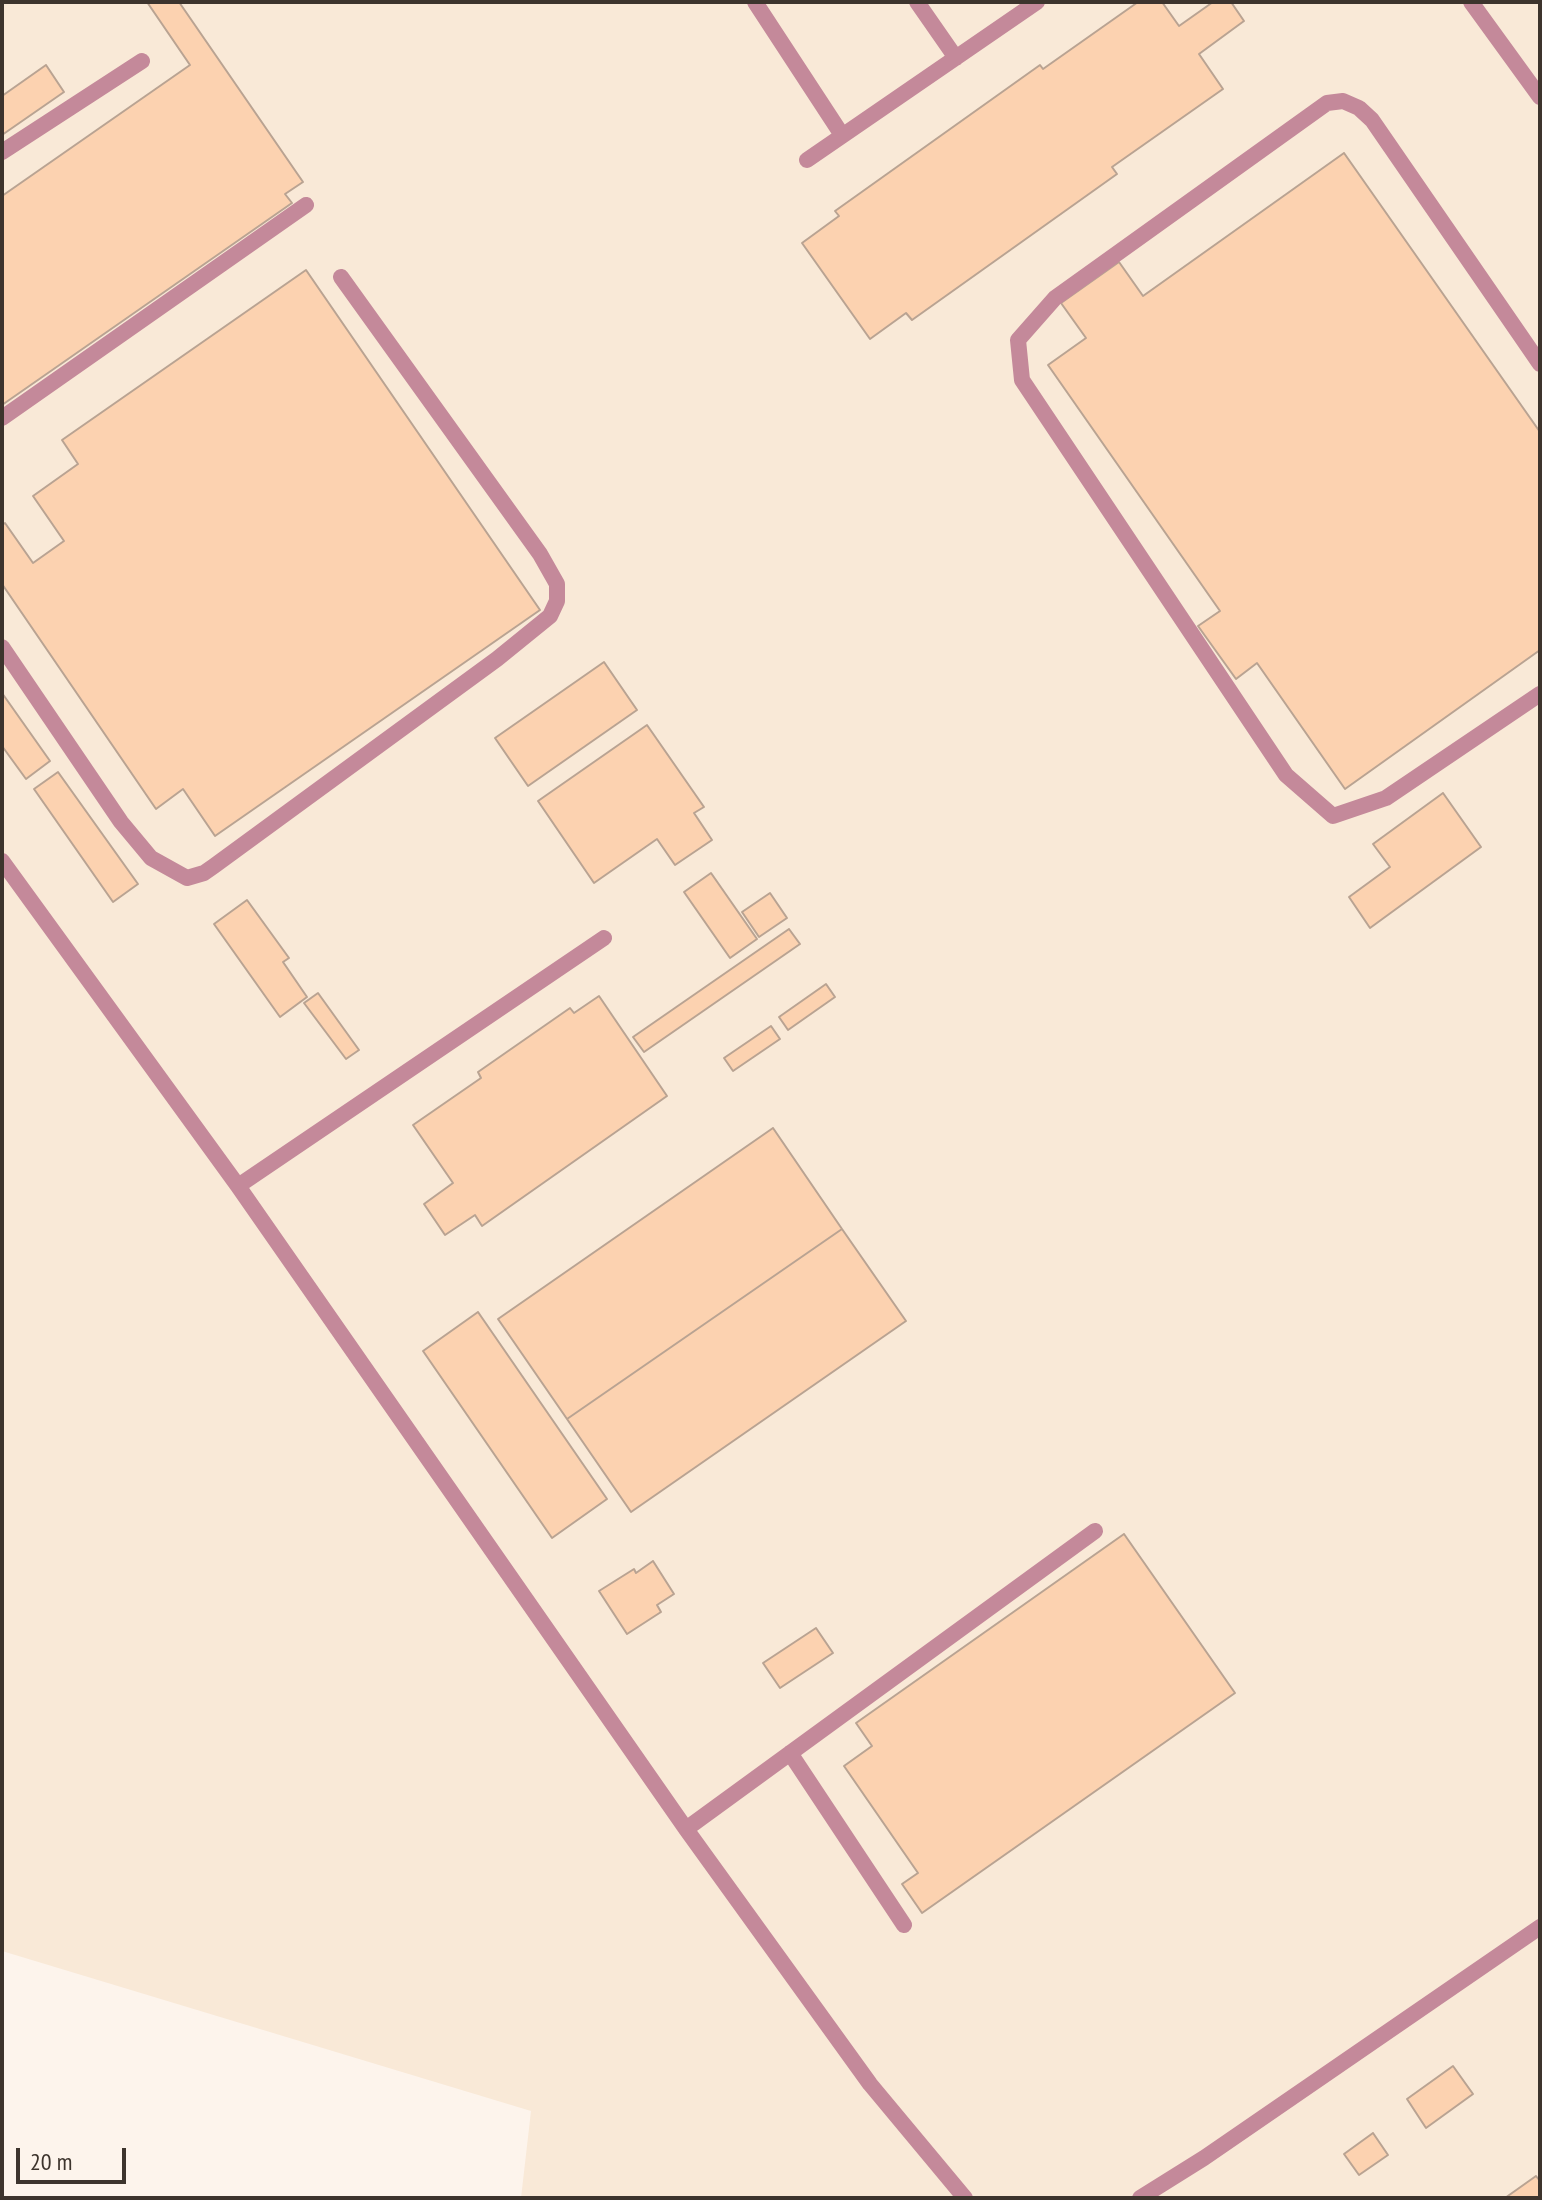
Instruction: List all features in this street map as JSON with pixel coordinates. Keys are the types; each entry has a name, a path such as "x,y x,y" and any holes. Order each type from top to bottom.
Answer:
{"lane":[{"path":"755,2 842,135"},
{"path":"917,2 956,58"},
{"path":"807,160 1037,2"},
{"path":"1471,2 1540,97"},
{"path":"2,152 142,61"},
{"path":"1540,364 1372,120 1359,108 1343,101 1327,103 1055,298 1018,340 1022,380 1286,775 1333,816 1386,798 1540,694"},
{"path":"2,418 306,205"},
{"path":"2,647 121,822 151,858 187,878 214,866 497,659 550,616 557,601 557,584 540,554 341,277"},
{"path":"2,861 238,1186 686,1829 870,2084 965,2198"},
{"path":"238,1186 604,938"},
{"path":"686,1829 1095,1531"},
{"path":"790,1753 904,1925"},
{"path":"1140,2198 1204,2158 1540,1927"}],"shaded area":[{"path":"2,2 1540,2 1540,2198 521,2198 531,2111 2,1951"}],"building":[{"path":"147,2 179,2 303,182 285,194 292,203 2,405 2,196 190,65"},
{"path":"1138,2 1162,2 1179,26 1213,2 1231,2 1244,21 1199,54 1223,89 1112,167 1117,174 912,320 906,313 870,339 802,243 839,216 835,211 1040,65 1043,69"},
{"path":"46,65 64,92 2,135 2,96"},
{"path":"1344,153 1540,432 1540,650 1345,789 1257,663 1236,679 1198,626 1220,611 1048,365 1086,338 1061,303 1119,262 1143,296"},
{"path":"306,270 540,610 215,836 183,789 156,809 2,584 2,525 5,523 33,563 64,541 33,496 78,464 62,440"},
{"path":"604,662 637,710 528,786 495,738"},
{"path":"2,693 50,761 26,779 2,746"},
{"path":"647,725 704,807 694,813 712,840 675,865 657,839 594,883 538,801"},
{"path":"58,772 138,884 113,902 34,789"},
{"path":"1443,793 1481,847 1370,928 1349,897 1390,867 1373,844"},
{"path":"711,873 757,939 730,958 684,892"},
{"path":"770,893 787,918 759,937 742,912"},
{"path":"247,900 289,958 283,962 307,997 280,1017 214,924"},
{"path":"789,929 800,944 644,1052 633,1037"},
{"path":"826,984 835,997 788,1030 779,1017"},
{"path":"318,993 359,1050 346,1059 304,1003"},
{"path":"599,996 667,1096 482,1226 475,1215 445,1235 424,1204 453,1183 413,1125 481,1078 478,1072 570,1008 574,1013"},
{"path":"771,1026 780,1039 733,1071 724,1058"},
{"path":"773,1128 842,1229 567,1419 498,1319"},
{"path":"842,1229 906,1321 631,1512 567,1419"},
{"path":"478,1312 607,1499 552,1538 423,1351"},
{"path":"1124,1534 1235,1693 922,1913 902,1884 918,1873 844,1766 872,1746 856,1723"},
{"path":"653,1561 674,1594 657,1605 661,1612 627,1634 599,1591"},
{"path":"816,1628 833,1653 780,1688 763,1663"},
{"path":"1453,2066 1473,2094 1426,2128 1407,2099"},
{"path":"1373,2133 1388,2155 1359,2175 1344,2154"},
{"path":"1536,2176 1540,2181 1540,2198 1505,2198"}]}
